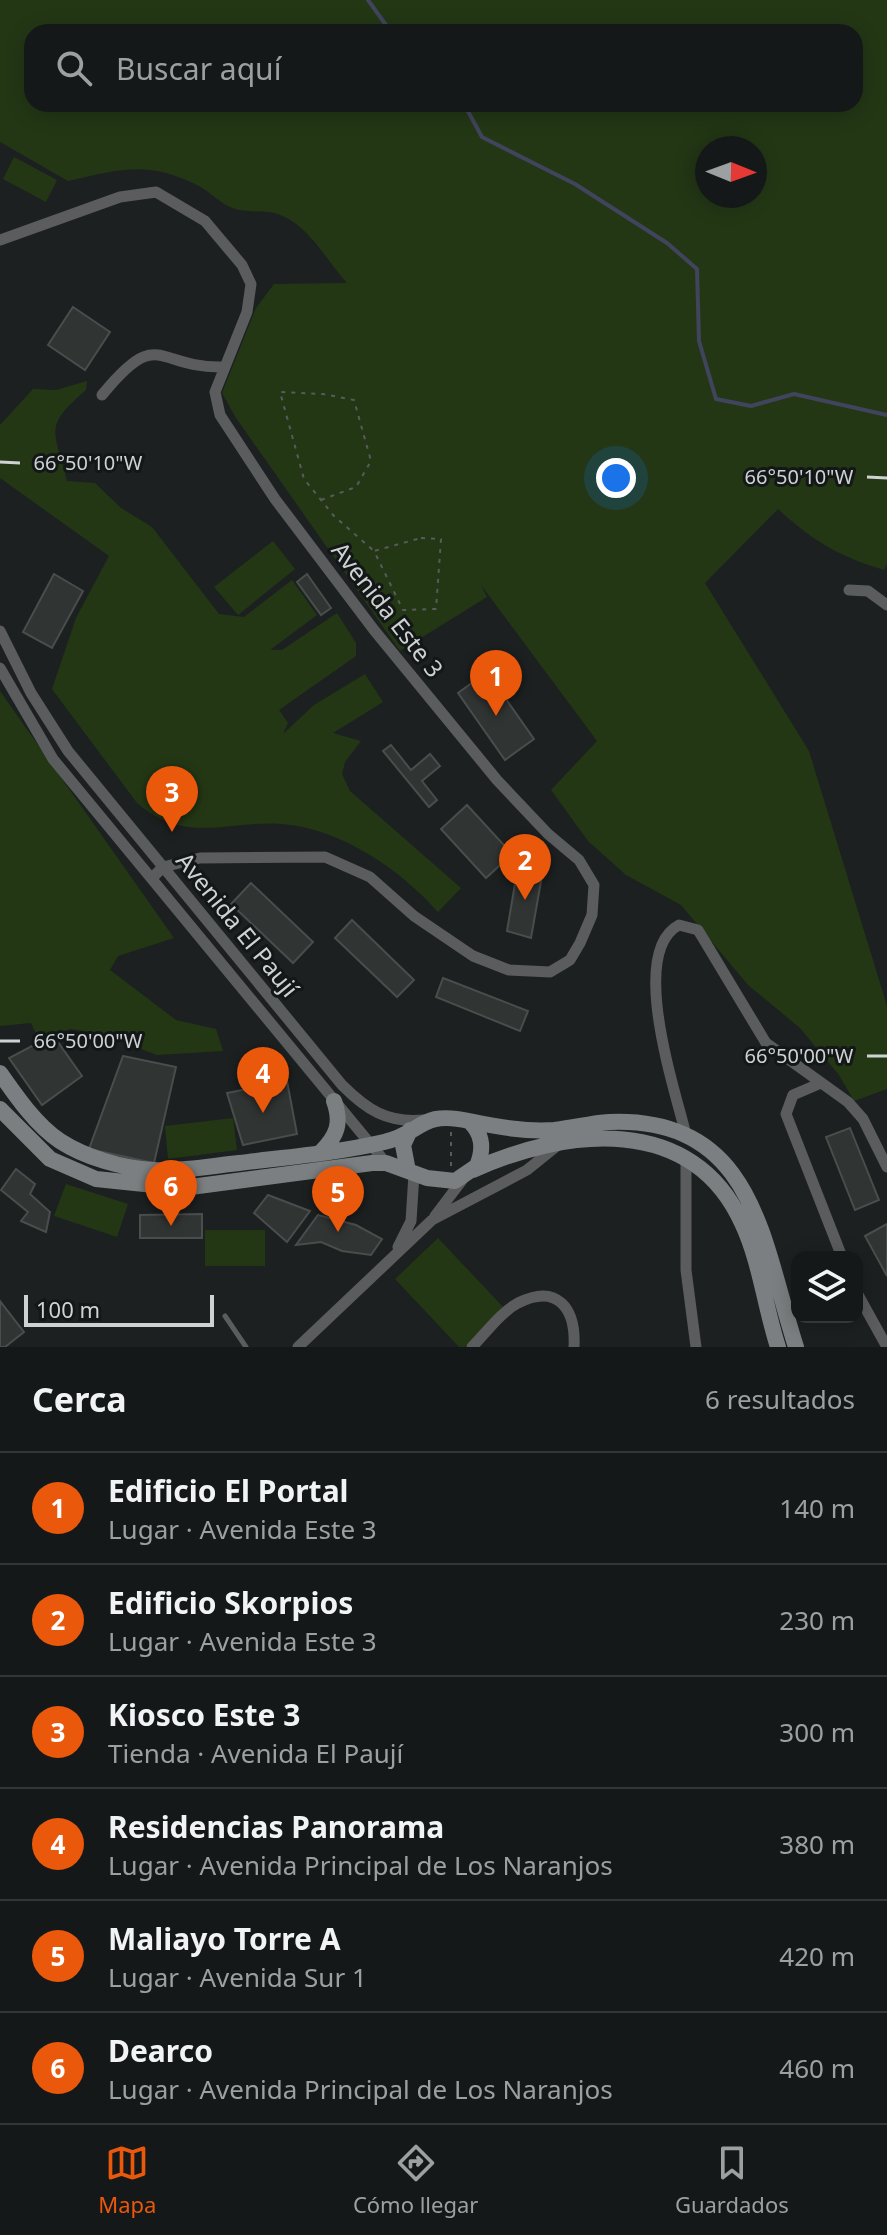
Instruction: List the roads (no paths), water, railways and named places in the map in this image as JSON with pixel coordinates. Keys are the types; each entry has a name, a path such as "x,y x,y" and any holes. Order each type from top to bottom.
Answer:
{"main road":[{"path":"0,1073 18,1098 58,1140 86,1154 121,1165 172,1169 321,1152 370,1144 443,1117 526,1130 609,1122 646,1123 686,1135 721,1161 753,1207 767,1243 796,1347"},
{"path":"321,1152 337,1131 339,1118 334,1101"},
{"path":"0,1109 50,1159 96,1179 183,1188 386,1163 450,1181 515,1154 559,1145 632,1139 667,1147 699,1165 724,1192 743,1224 778,1347"},
{"path":"463,1174 480,1160 482,1144 478,1130 469,1121"},
{"path":"411,1172 403,1145 417,1125"}],"street":[{"name":"Avenida Este 3","path":"0,240 120,197 156,192 205,221 242,265 251,284 247,312 215,392 220,415 275,499 374,630 497,780 548,834 579,860 594,885 592,915 570,960 550,972 509,970 473,956 414,916 370,877 325,857 200,858 163,867"},
{"path":"102,395 128,363 141,356 157,354 211,367 224,367"},
{"path":"849,590 868,591 887,605"},
{"name":"Avenida El Paují","path":"0,631 56,734 360,1103 388,1119 417,1125"},
{"name":"Avenida El Paují","path":"0,668 53,759 386,1163"},
{"path":"152,878 163,867"},
{"path":"686,1135 656,1003 656,956 667,931 679,925 698,930 766,1043 848,1102 863,1119 887,1167"},
{"path":"821,1083 793,1095 786,1114 840,1251"},
{"path":"432,1220 527,1170 559,1145"},
{"path":"686,1158 686,1270 696,1347"},
{"path":"391,1258 411,1221 411,1172"},
{"path":"298,1347 432,1220 463,1174"},
{"path":"472,1347 517,1304 543,1298 555,1298 565,1305 575,1328 574,1347"},
{"path":"863,1304 887,1347"}],"lane":[{"path":"225,1316 246,1347"}],"waterway":[{"path":"368,0 385,24"},
{"path":"468,112 482,137 575,184 667,243 697,269 699,341 716,399 751,406 794,394 887,415"}],"place":[{"name":"Edificio El Portal","path":"496,716"},
{"name":"Kiosco Este 3","path":"172,832"},
{"name":"Edificio Skorpios","path":"525,900"},
{"name":"Residencias Panorama","path":"263,1113"},
{"name":"Dearco","path":"171,1226"},
{"name":"Maliayo Torre A","path":"338,1232"}]}
